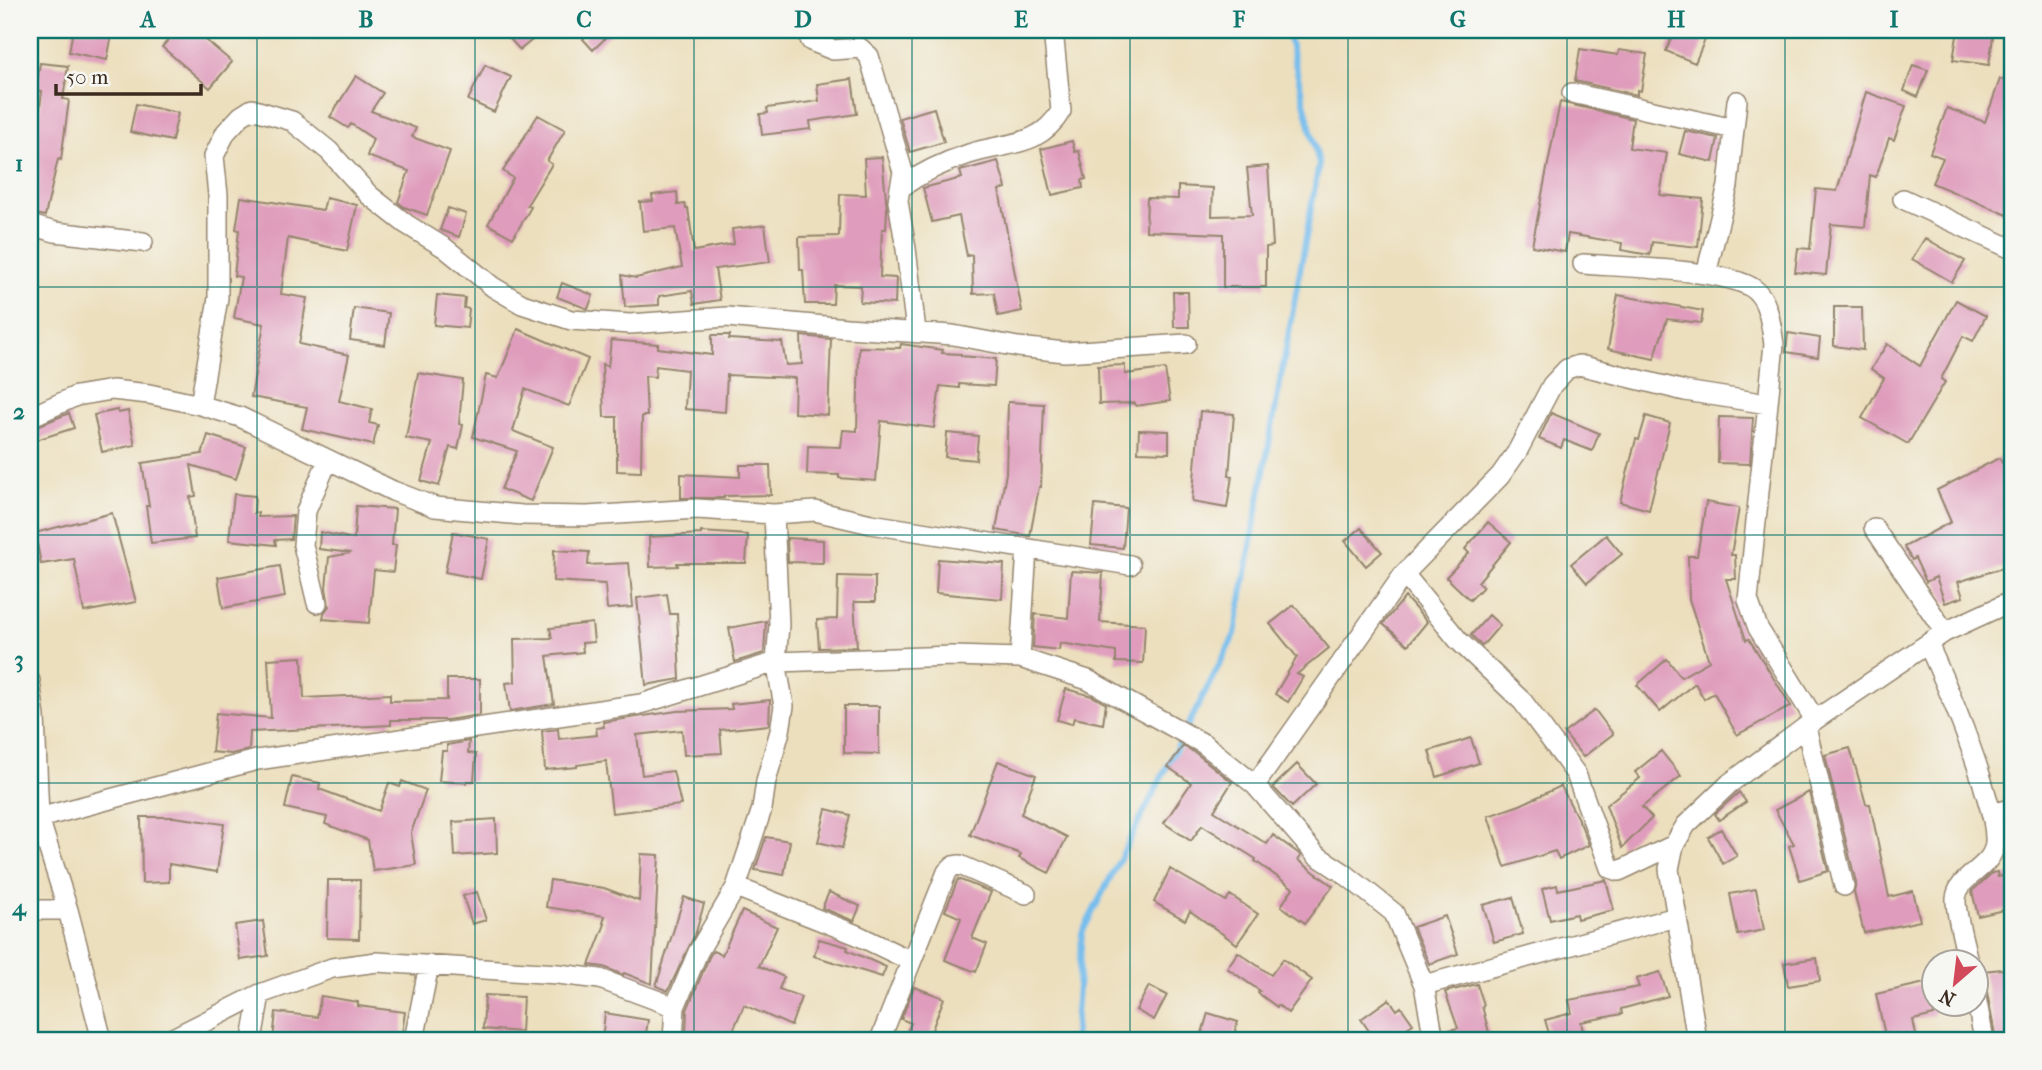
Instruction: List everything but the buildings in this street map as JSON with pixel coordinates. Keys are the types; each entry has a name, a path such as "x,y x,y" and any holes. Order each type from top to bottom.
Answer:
{"street":[{"path":"806,30 811,41 833,50 860,48 869,57 904,172 898,201 916,331"},
{"path":"900,188 935,166 1045,132 1061,111 1054,30"},
{"path":"1572,93 1734,129"},
{"path":"1706,274 1728,186 1737,101"},
{"path":"200,405 218,298 218,195 214,156 226,132 252,109 292,121 329,151 369,194 407,224 446,248 493,287 522,303 571,320 630,324 727,317 847,328 916,331 1065,352 1186,344"},
{"path":"1903,199 2012,248"},
{"path":"30,225 55,232 143,242"},
{"path":"1583,264 1731,278 1755,289 1769,313 1774,344 1748,600 1758,628 1810,724 1844,886"},
{"path":"1255,785 1404,574 1500,476 1517,452 1552,385 1567,369 1579,365 1685,391 1768,404"},
{"path":"30,417 76,396 112,390 149,394 240,417 393,491 435,507 522,515 587,516 697,509 774,514 815,511 870,524 1130,565"},
{"path":"317,603 303,545 306,510 328,460"},
{"path":"673,1040 675,1007 698,952 736,887 762,809 765,782 780,731 784,706 776,662 779,625 774,514"},
{"path":"1874,528 1945,632"},
{"path":"1020,658 1027,549"},
{"path":"1404,574 1458,640 1523,702 1576,774 1610,868 1619,871 1674,845"},
{"path":"1697,1040 1669,869 1674,845 1686,825 1730,783 1912,653 1945,632 2012,601"},
{"path":"1928,645 1973,751 1992,814 1995,844 1989,859 1963,883 1956,897 1966,948"},
{"path":"39,818 257,760 641,704 776,662 953,656 1020,658 1088,680 1204,744 1255,785 1316,855 1394,913 1424,985 1434,1040"},
{"path":"30,681 39,818 68,910 102,1040"},
{"path":"1992,814 2012,808"},
{"path":"880,1040 947,872 953,866 960,865 1026,894"},
{"path":"736,887 857,935 911,961"},
{"path":"30,910 68,910"},
{"path":"1424,985 1676,917"},
{"path":"169,1040 260,994 332,968 377,962 600,979 675,1007"},
{"path":"414,1040 429,965"},
{"path":"252,1040 260,994"},
{"path":"1980,1018 1984,1040"}],"waterway":[{"path":"1074,1040 1082,933 1235,634 1319,164 1287,30"}]}
